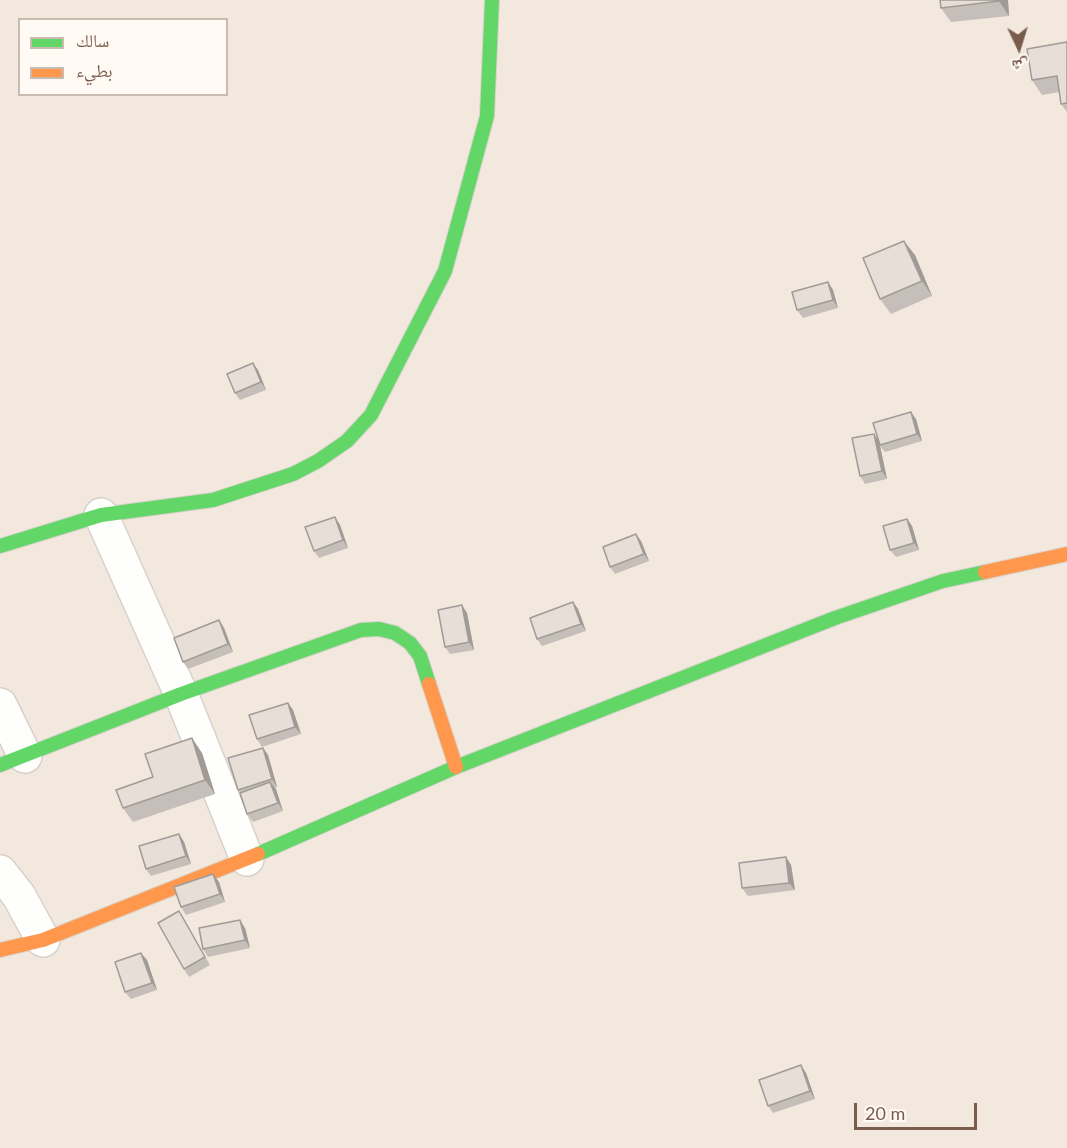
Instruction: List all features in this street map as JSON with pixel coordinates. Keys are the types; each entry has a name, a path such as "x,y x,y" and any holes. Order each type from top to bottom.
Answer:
{"street":[{"path":"0,546 101,515 213,500 293,474 318,461 347,441 371,415 445,270 486,116 492,0"},
{"path":"101,515 181,694 247,859"},
{"path":"0,950 43,940 247,859 456,766 835,618 943,581 1067,554"},
{"path":"0,705 12,760 181,694 361,630 379,629 395,633 410,643 420,656 456,766"},
{"path":"0,873 19,896 43,940"}],"shaded area":[{"path":"0,0 1067,0 1067,1148 0,1148"}],"building":[{"path":"940,0 999,0 999,1 941,8"},
{"path":"1067,42 1067,103 1061,104 1057,76 1032,80 1027,49"},
{"path":"904,241 922,281 880,299 863,258"},
{"path":"828,282 833,300 797,310 792,292"},
{"path":"253,363 261,382 235,393 227,374"},
{"path":"911,412 917,434 880,445 873,423"},
{"path":"874,434 882,471 860,476 852,438"},
{"path":"335,517 343,540 314,551 305,527"},
{"path":"907,519 914,543 890,550 883,526"},
{"path":"636,534 644,554 610,567 603,547"},
{"path":"573,602 581,624 537,639 530,618"},
{"path":"462,605 469,642 445,647 438,610"},
{"path":"219,620 228,644 183,662 174,638"},
{"path":"288,703 295,727 257,739 249,715"},
{"path":"192,738 205,780 123,808 116,790 153,777 145,754"},
{"path":"263,748 272,779 238,790 228,758"},
{"path":"270,782 278,803 247,814 240,793"},
{"path":"179,834 186,856 146,869 139,846"},
{"path":"786,857 789,883 742,888 739,863"},
{"path":"213,874 220,894 181,907 174,887"},
{"path":"179,911 205,957 184,969 158,923"},
{"path":"240,920 245,940 203,949 199,928"},
{"path":"141,953 152,983 125,992 115,962"},
{"path":"801,1065 810,1091 768,1106 759,1080"}],"traffic: fast":[{"path":"0,546 101,515 213,500 293,474 318,461 347,441 371,415 445,271 487,116 492,0"},
{"path":"258,854 456,767 835,618 943,581 985,572"},
{"path":"0,765 181,694 361,630 379,629 395,633 410,643 420,656 429,684"}],"traffic: slow":[{"path":"985,572 1067,554"},
{"path":"429,684 456,767"},
{"path":"0,950 43,940 258,854"}]}
